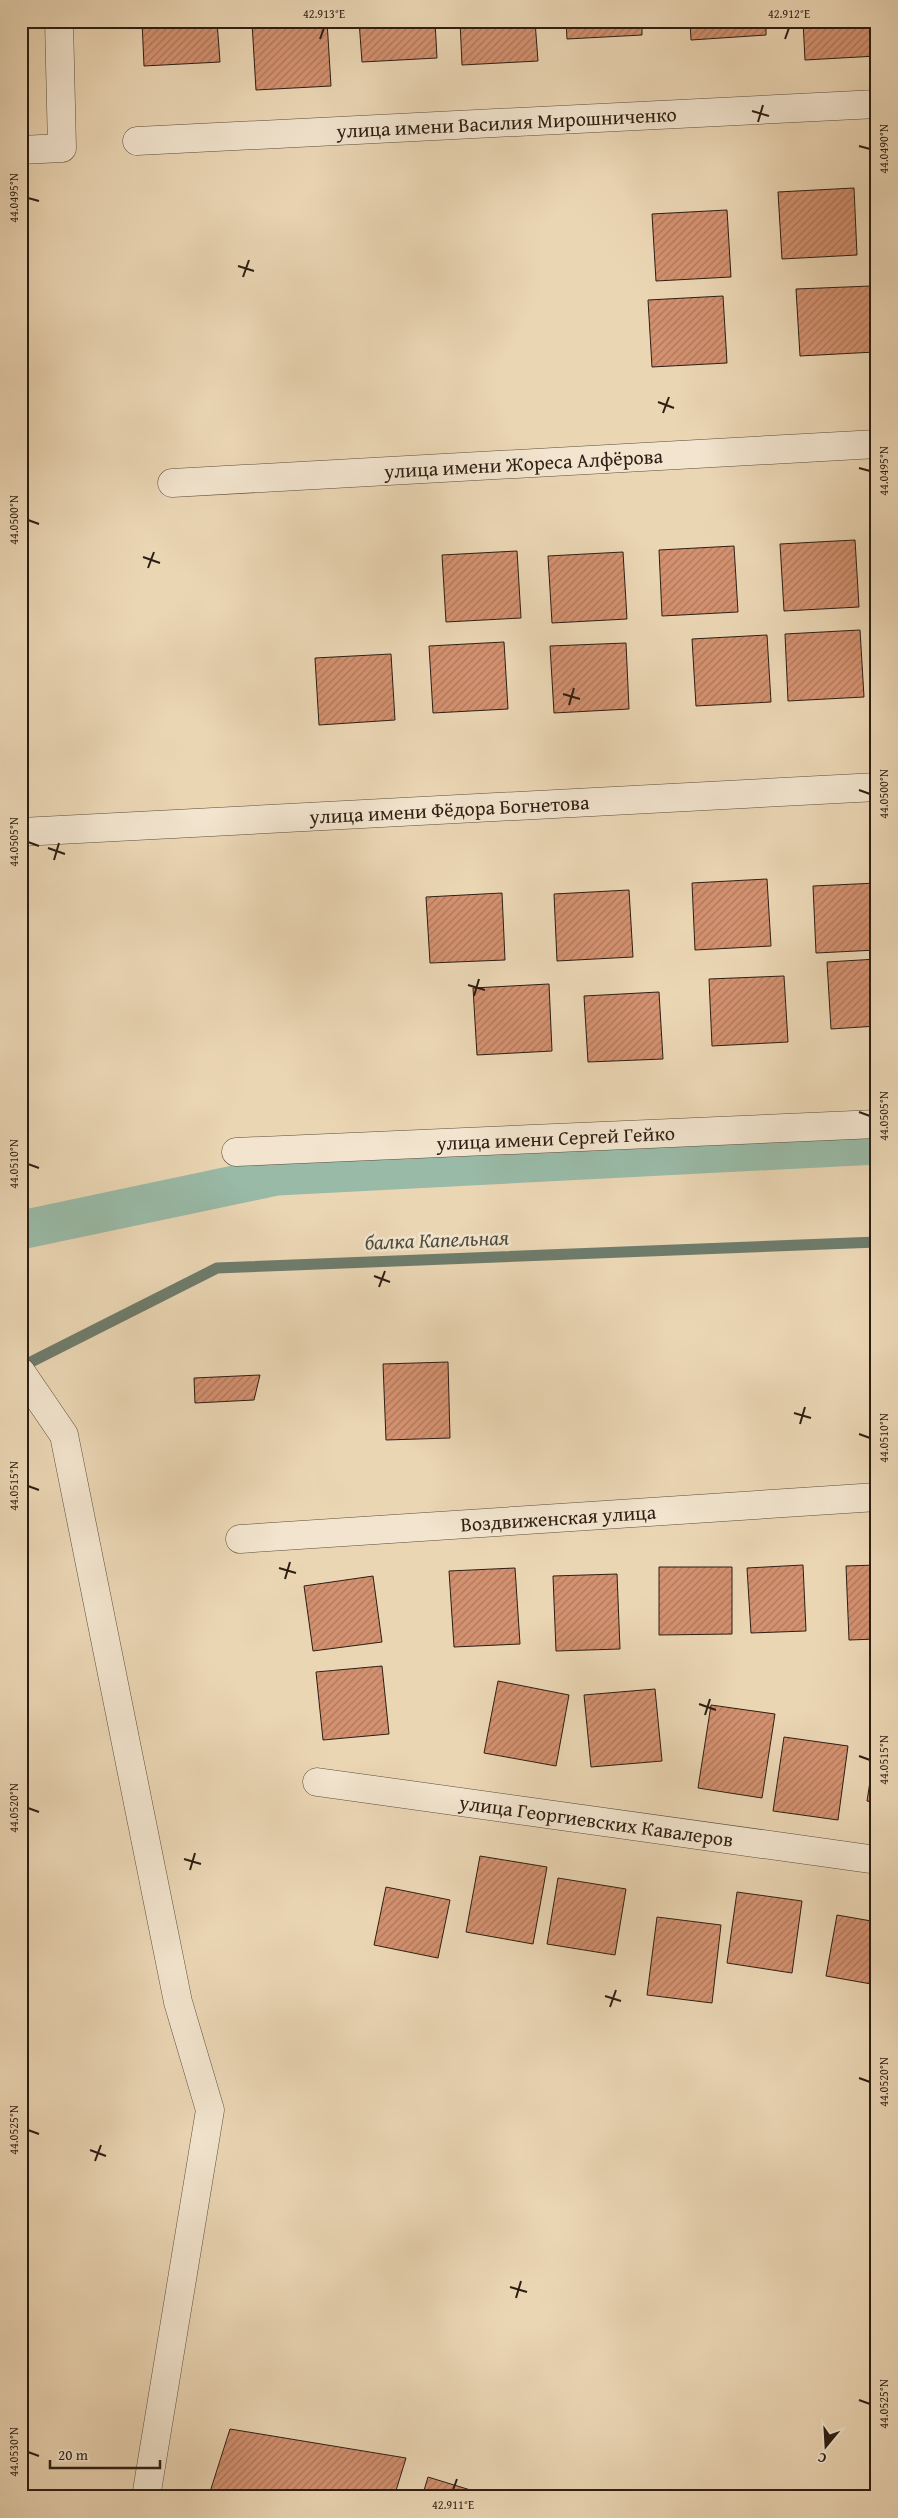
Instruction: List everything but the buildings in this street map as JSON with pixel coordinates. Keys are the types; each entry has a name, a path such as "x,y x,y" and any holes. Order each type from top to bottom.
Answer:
{"street":[{"path":"21,150 62,148 59,21"},
{"name":"улица имени Василия Мирошниченко","path":"137,141 877,104"},
{"name":"улица имени Жореса Алфёрова","path":"172,483 877,444"},
{"name":"улица имени Фёдора Богнетова","path":"21,832 877,787"},
{"name":"улица имени Сергей Гейко","path":"236,1152 877,1124"},
{"path":"21,1372 64,1435 178,2002 210,2110 146,2497"},
{"name":"Воздвиженская улица","path":"240,1539 877,1497"},
{"name":"улица Георгиевских Кавалеров","path":"317,1782 877,1860"}],"waterway":[{"path":"21,1230 277,1176 877,1145"},
{"name":"балка Капельная","path":"21,1367 217,1268 877,1242"}]}
